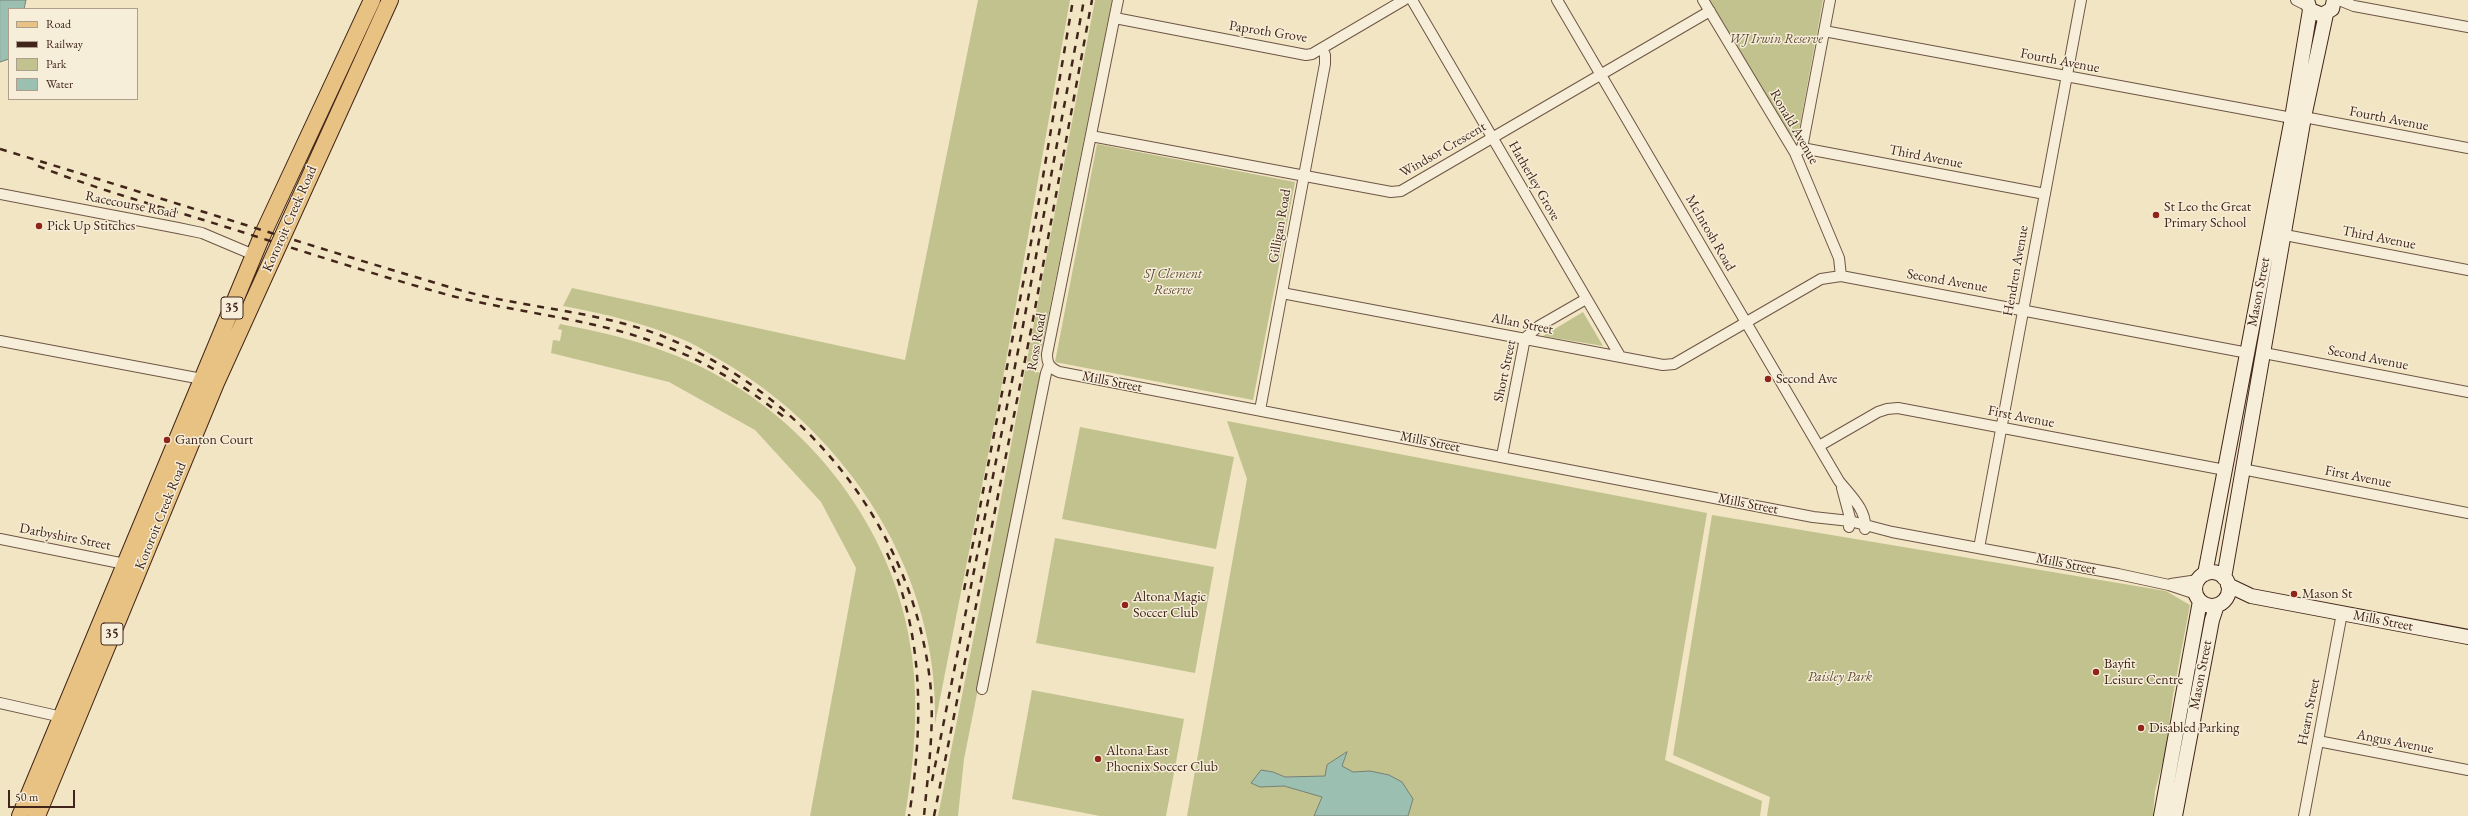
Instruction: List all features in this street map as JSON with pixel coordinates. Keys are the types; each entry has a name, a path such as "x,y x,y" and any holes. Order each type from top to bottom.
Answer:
{"main road":[{"name":"Kororoit Creek Road","path":"209,381 254,255 292,170 372,0"},
{"name":"Kororoit Creek Road","path":"28,815 209,381 308,178 390,0"},
{"path":"301,151 317,158"},
{"path":"292,170 308,178"},
{"name":"Kororoit Creek Road","path":"28,815 62,717 132,566"}],"street":[{"name":"Ross Road","path":"982,689 1039,404 1050,365 1047,354 1118,0"},
{"name":"Paproth Grove","path":"1115,18 1298,54 1312,54 1404,0"},
{"name":"Hatherley Grove","path":"1412,0 1620,356"},
{"name":"McIntosh Road","path":"1557,0 1839,481 1861,509 1865,527"},
{"name":"Ronald Avenue","path":"1703,0 1799,150 1839,258 1841,276"},
{"path":"1799,150 1830,0"},
{"name":"Hendren Avenue","path":"1979,548 2081,0"},
{"path":"2305,4 2318,15 2333,6 2354,6 2468,28"},
{"name":"Mason Street","path":"2226,581 2242,469 2285,234 2298,118 2305,4"},
{"name":"Mason Street","path":"2201,577 2225,470 2248,353 2298,118 2333,6"},
{"name":"Windsor Crescent","path":"1091,136 1391,192 1401,191 1710,11"},
{"name":"Fourth Avenue","path":"1824,31 2067,77 2468,148"},
{"name":"Gilligan Road","path":"1260,410 1325,64 1325,55 1322,48"},
{"name":"Third Avenue","path":"1799,150 2045,194"},
{"name":"Racecourse Road","path":"0,194 190,230 223,241 254,255"},
{"name":"Third Avenue","path":"2285,234 2468,270"},
{"name":"Second Avenue","path":"1746,323 1821,279 1831,276 1841,276 2248,353"},
{"name":"Allan Street","path":"1282,293 1663,365 1674,364 1746,323"},
{"name":"Short Street","path":"1502,456 1525,338 1539,326 1586,299"},
{"path":"0,341 209,381"},
{"path":"2248,353 2264,352"},
{"name":"Second Avenue","path":"2264,352 2468,392"},
{"name":"Mills Street","path":"1050,365 1059,372 2169,585 2198,598"},
{"name":"First Avenue","path":"1819,446 1887,409 1898,408 2225,470"},
{"name":"First Avenue","path":"2242,469 2468,513"},
{"name":"McIntosh Road","path":"1839,481 1848,506 1849,524"},
{"name":"Darbyshire Street","path":"0,539 132,566"},
{"path":"2215,573 2226,581 2221,602 2208,606 2198,598 2201,577 2215,573"},
{"name":"Mills Street","path":"2169,585 2201,577"},
{"name":"Mills Street","path":"2226,581 2251,596 2468,637"},
{"name":"Mills Street","path":"2221,602 2251,596"},
{"name":"Mason Street","path":"2175,816 2175,775 2198,598"},
{"name":"Mason Street","path":"2161,816 2175,775 2212,620 2221,602"},
{"name":"Hearn Street","path":"2304,816 2342,613"},
{"path":"0,703 62,717"},
{"name":"Angus Avenue","path":"2318,741 2468,770"}],"green space":[{"path":"978,0 1070,0 1001,389 935,724 932,669 922,615 903,563 878,514 846,469 809,428 768,391 698,347 669,334 640,324 563,306 572,288 905,360"},
{"path":"1095,0 1112,0 1037,372 1041,373 964,759 958,816 938,816 994,535"},
{"name":"WJ Irwin Reserve","path":"1709,0 1823,0 1799,130 1794,136 1790,136 1776,120"},
{"name":"SJ Clement Reserve","path":"1097,144 1295,182 1253,400 1055,362"},
{"path":"1583,312 1603,346 1543,336"},
{"path":"560,324 638,342 676,356 713,373 751,396 786,424 818,456 846,491 870,529 889,569 903,612 912,656 915,716 911,776 905,816 810,816 856,568 821,502 755,430 669,382 551,353 553,340 560,341 562,330 558,329"},
{"path":"1227,421 1707,513 1665,760 1762,801 1760,816 1187,816 1247,479"},
{"path":"1080,427 1234,457 1216,549 1062,519"},
{"name":"Paisley Park","path":"1712,515 2166,591 2190,605 2173,695 2165,754 2155,791 2153,816 1767,816 1770,797 1673,755"},
{"name":"Altona Magic Soccer Club","path":"1055,538 1214,567 1195,673 1036,643"},
{"name":"Altona East Phoenix Soccer Club","path":"1032,690 1184,719 1166,816 1100,816 1012,799"}],"water":[{"path":"0,0 26,0 24,8 8,8 8,59 0,62"},
{"path":"1347,752 1342,766 1353,772 1370,771 1389,775 1402,782 1413,799 1408,816 1314,816 1322,797 1284,786 1260,787 1251,783 1261,770 1273,772 1285,777 1325,776 1327,765"}],"railway":[{"path":"964,590 1038,206 1073,0"},
{"path":"932,781 1022,331 1084,0"},
{"path":"934,816 1032,325 1092,0"},
{"path":"0,149 456,289 506,301 582,314 632,326 657,334 710,359 758,390 802,427 841,470 874,517 900,569 919,624 930,681 932,715 924,816"},
{"path":"38,166 107,191 423,288 478,302 582,322 657,343 691,357 724,375 739,384 784,417"},
{"path":"887,553 899,585 908,617 918,683 917,749 909,816"}],"place":[{"name":"St Leo the Great Primary School","path":"2156,215"},
{"name":"Pick Up Stitches","path":"39,226"},
{"name":"Second Ave","path":"1768,379"},
{"name":"Ganton Court","path":"167,440"},
{"name":"Mason St","path":"2294,594"},
{"name":"Altona Magic Soccer Club","path":"1125,605"},
{"name":"Bayfit Leisure Centre","path":"2096,672"},
{"name":"Disabled Parking","path":"2141,728"},
{"name":"Altona East Phoenix Soccer Club","path":"1098,759"}]}
